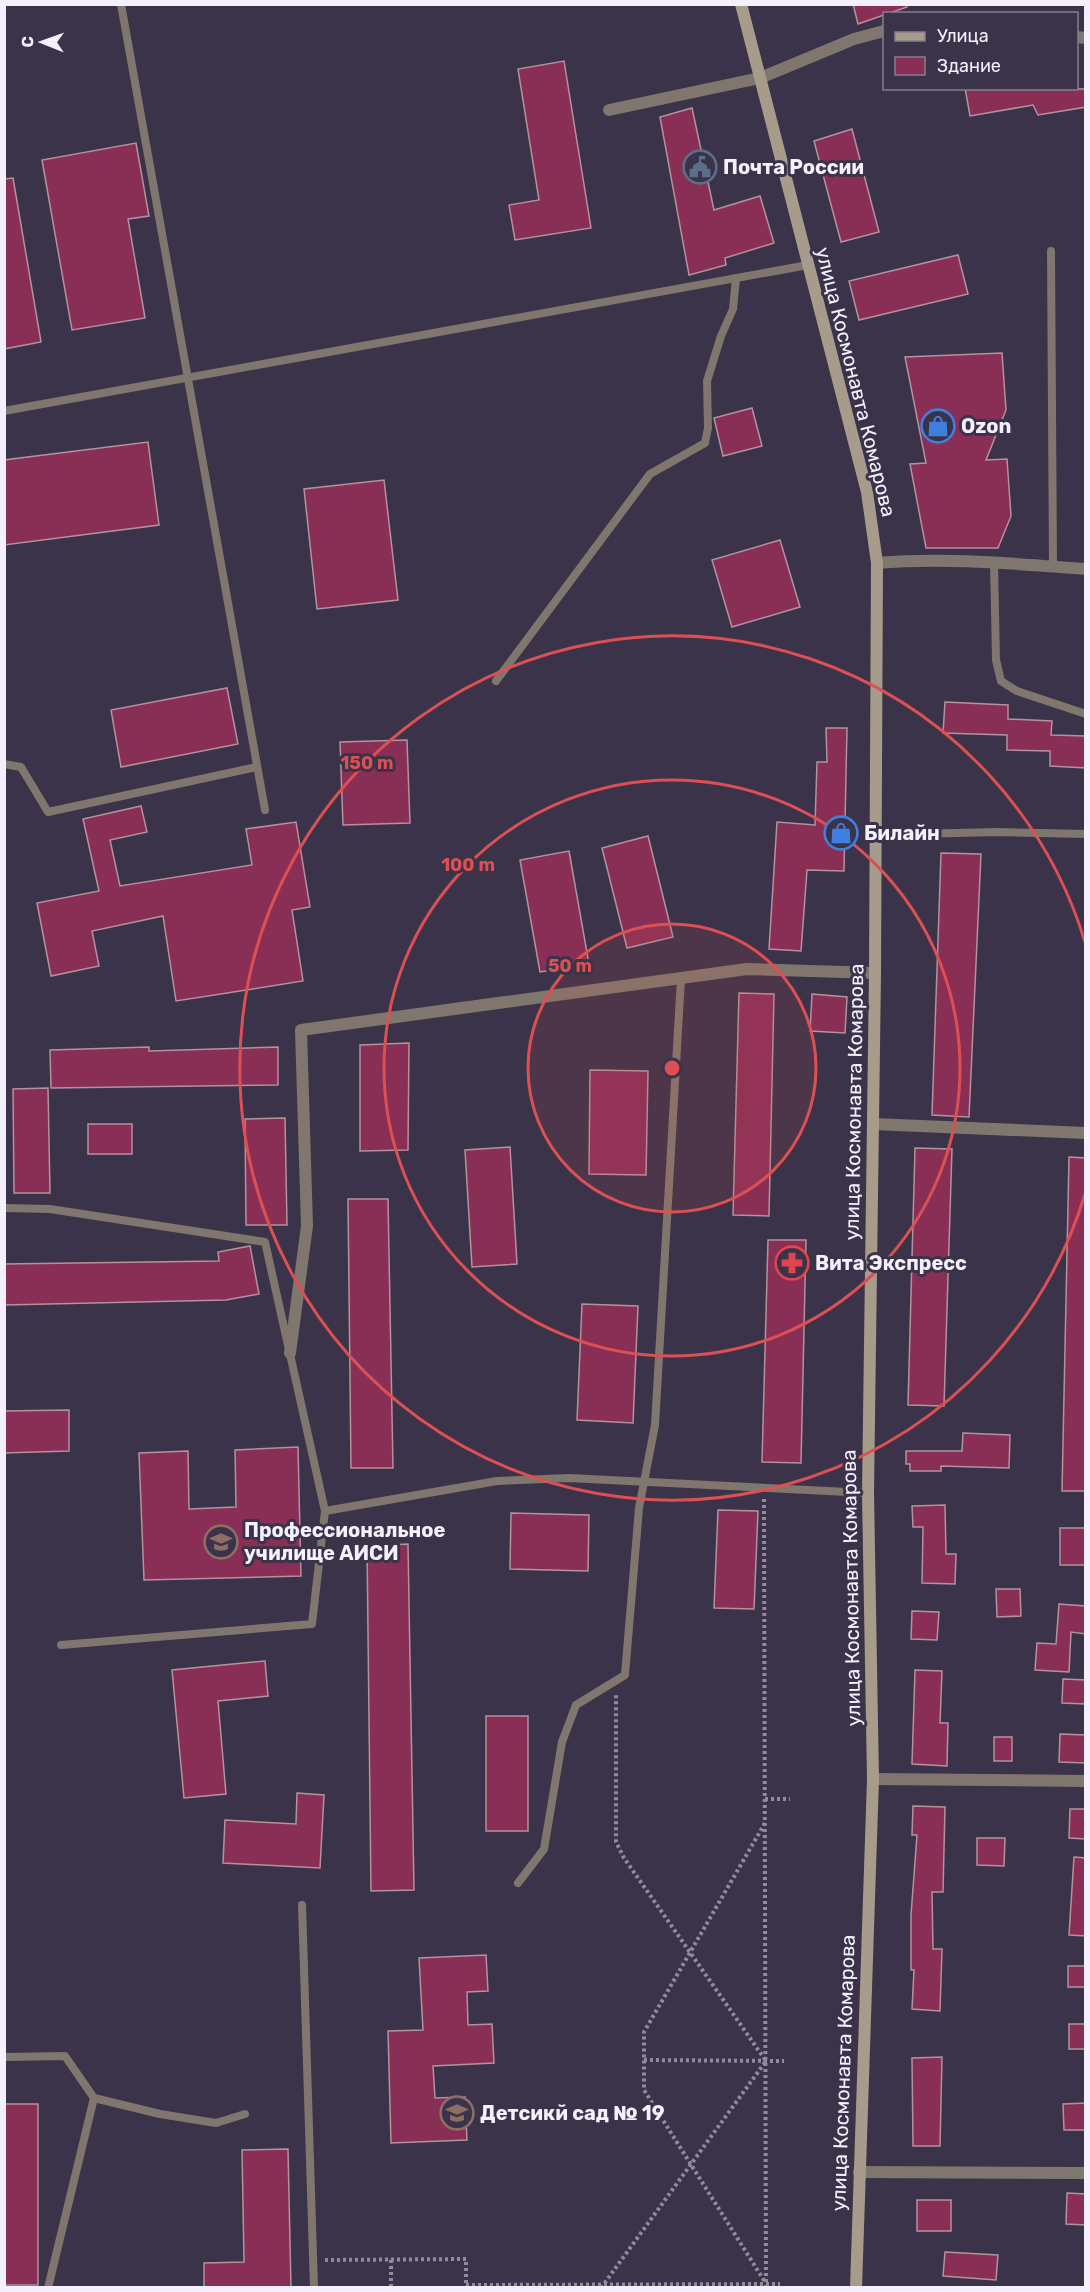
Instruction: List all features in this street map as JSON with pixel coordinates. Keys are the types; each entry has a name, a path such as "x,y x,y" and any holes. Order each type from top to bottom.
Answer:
{"main road":[{"name":"улица Космонавта Комарова","path":"741,4 867,492 877,563 875,973 868,1493 873,1779 856,2288"}],"street":[{"path":"609,110 760,78 854,39 883,32"},
{"path":"877,563 922,559 1086,569"},
{"path":"290,1353 307,1226 302,1030 747,969 875,973"},
{"path":"873,1124 1086,1133"},
{"path":"873,1779 1086,1781"},
{"path":"859,2172 1086,2174"}],"lane":[{"path":"121,4 265,810"},
{"path":"1051,251 1053,567"},
{"path":"4,411 808,266"},
{"path":"496,681 650,474 705,443 708,428 707,381 721,336 733,309 736,278"},
{"path":"994,562 996,660 1000,681 1017,691 1086,714"},
{"path":"4,764 21,767 48,812 257,767"},
{"path":"876,835 996,832 1086,834"},
{"path":"518,1883 544,1849 562,1742 576,1705 626,1676 636,1540 656,1425 681,979"},
{"path":"4,1208 50,1209 265,1242 326,1511 312,1624 61,1645"},
{"path":"326,1511 497,1481 569,1478 868,1493"},
{"path":"302,1905 314,2288"},
{"path":"4,2057 64,2056 94,2098 160,2114 216,2123 245,2114"},
{"path":"48,2288 94,2098"}],"path":[{"path":"764,1488 766,2286"},
{"path":"616,1681 616,1842 624,1858 766,2061"},
{"path":"765,1799 789,1799"},
{"path":"765,1822 644,2032 644,2090 766,2286"},
{"path":"644,2060 784,2061"},
{"path":"603,2286 766,2061"},
{"path":"325,2269 325,2260 466,2259 466,2286 766,2286 780,2284"},
{"path":"392,2260 392,2288"}],"building":[{"path":"853,4 907,4 907,7 893,12 883,12 883,15 858,24"},
{"path":"564,61 591,228 515,240 509,205 539,200 518,69"},
{"path":"1086,89 1086,107 1038,115 1033,105 970,116 965,90"},
{"path":"692,108 714,210 760,196 774,243 725,258 726,265 689,275 660,117"},
{"path":"852,129 879,232 841,242 814,141"},
{"path":"136,143 149,216 128,219 145,318 72,330 42,160"},
{"path":"13,178 41,342 4,349 4,179"},
{"path":"958,255 968,294 859,320 849,281"},
{"path":"1002,353 1006,410 986,460 1007,459 1011,516 998,548 926,548 910,464 926,463 905,357"},
{"path":"752,408 762,446 723,456 714,418"},
{"path":"148,442 159,525 4,545 4,460"},
{"path":"384,480 398,600 317,609 304,489"},
{"path":"780,540 800,607 732,627 712,560"},
{"path":"227,688 238,744 121,767 111,710"},
{"path":"945,702 1008,705 1008,719 1052,721 1051,735 1086,736 1086,768 1050,766 1050,751 1007,750 1007,735 943,733"},
{"path":"826,728 847,728 844,871 807,870 801,951 769,949 777,822 815,825 817,762 827,762"},
{"path":"407,740 410,823 343,825 340,742"},
{"path":"141,806 147,832 110,840 120,886 252,865 246,829 296,822 310,907 292,910 303,981 176,1001 163,916 92,931 99,966 51,976 37,903 99,891 83,819"},
{"path":"648,836 673,937 627,948 602,848"},
{"path":"569,851 589,964 540,972 520,860"},
{"path":"941,853 981,854 969,1117 932,1115"},
{"path":"739,993 774,994 769,1216 733,1215"},
{"path":"812,994 847,997 845,1033 810,1031"},
{"path":"409,1043 408,1150 360,1151 360,1045"},
{"path":"149,1047 149,1051 278,1047 278,1085 51,1088 50,1050"},
{"path":"590,1070 648,1071 646,1175 589,1174"},
{"path":"48,1088 50,1193 14,1193 13,1089"},
{"path":"285,1118 287,1225 246,1225 245,1119"},
{"path":"88,1124 132,1124 132,1154 88,1154"},
{"path":"510,1147 517,1264 472,1267 465,1150"},
{"path":"915,1148 952,1149 944,1406 908,1405"},
{"path":"1069,1157 1086,1158 1086,1491 1062,1491"},
{"path":"348,1199 388,1199 393,1468 351,1468"},
{"path":"768,1240 806,1240 801,1463 762,1462"},
{"path":"250,1246 259,1294 226,1300 4,1305 4,1264 219,1261 218,1252"},
{"path":"582,1304 638,1306 633,1423 577,1420"},
{"path":"69,1410 69,1451 4,1453 4,1411"},
{"path":"963,1433 1010,1435 1009,1468 941,1466 941,1471 910,1471 910,1464 906,1464 906,1451 962,1451"},
{"name":"Профессиональное училище АИСИ","path":"298,1447 301,1576 144,1580 139,1453 188,1451 189,1509 236,1507 235,1450"},
{"path":"945,1505 946,1554 956,1554 955,1584 922,1583 923,1527 913,1527 912,1506"},
{"path":"718,1510 758,1511 754,1609 714,1608"},
{"path":"511,1513 589,1515 588,1571 510,1569"},
{"path":"1060,1528 1086,1528 1086,1565 1060,1565"},
{"path":"408,1544 414,1890 371,1891 367,1546"},
{"path":"996,1589 1020,1589 1021,1616 997,1617"},
{"path":"1059,1604 1086,1606 1086,1634 1071,1632 1069,1672 1035,1670 1037,1643 1056,1644"},
{"path":"912,1611 939,1612 937,1640 911,1639"},
{"path":"265,1661 268,1696 218,1701 226,1794 184,1798 172,1670"},
{"path":"915,1670 942,1671 940,1723 948,1723 947,1766 912,1764"},
{"path":"1063,1679 1086,1680 1086,1704 1062,1703"},
{"path":"486,1716 528,1716 528,1831 486,1831"},
{"path":"1060,1734 1086,1735 1086,1763 1059,1762"},
{"path":"994,1737 1012,1737 1012,1761 994,1761"},
{"path":"297,1793 324,1795 320,1868 223,1863 225,1820 296,1824"},
{"path":"913,1806 945,1807 943,1892 932,1892 933,1949 942,1949 940,2011 912,2009 914,1970 911,1970 911,1915 917,1835 912,1835"},
{"path":"1070,1809 1086,1809 1086,1839 1069,1838"},
{"path":"977,1838 1005,1838 1004,1866 977,1865"},
{"path":"1074,1857 1086,1858 1086,1936 1069,1935"},
{"path":"486,1955 488,1991 467,1992 468,2025 492,2024 494,2063 433,2066 435,2098 465,2097 467,2140 391,2143 388,2031 423,2030 419,1958"},
{"path":"1068,1966 1086,1966 1086,1987 1068,1987"},
{"path":"1069,2024 1086,2024 1086,2049 1069,2049"},
{"path":"942,2057 940,2146 913,2146 912,2058"},
{"path":"1086,2103 1086,2130 1064,2130 1063,2104"},
{"path":"4,2104 38,2104 38,2285 4,2285"},
{"path":"288,2149 291,2288 204,2288 204,2263 244,2262 242,2150"},
{"path":"1067,2193 1086,2194 1086,2225 1066,2224"},
{"path":"917,2200 951,2200 951,2231 917,2231"},
{"path":"945,2252 998,2255 996,2280 943,2276"}],"place":[{"name":"Почта России","path":"700,167"},
{"name":"Ozon","path":"938,426"},
{"name":"Билайн","path":"841,833"},
{"name":"Вита Экспресс","path":"792,1263"},
{"name":"Профессиональное училище АИСИ","path":"221,1542"},
{"name":"Детсикй сад № 19","path":"457,2113"}]}
